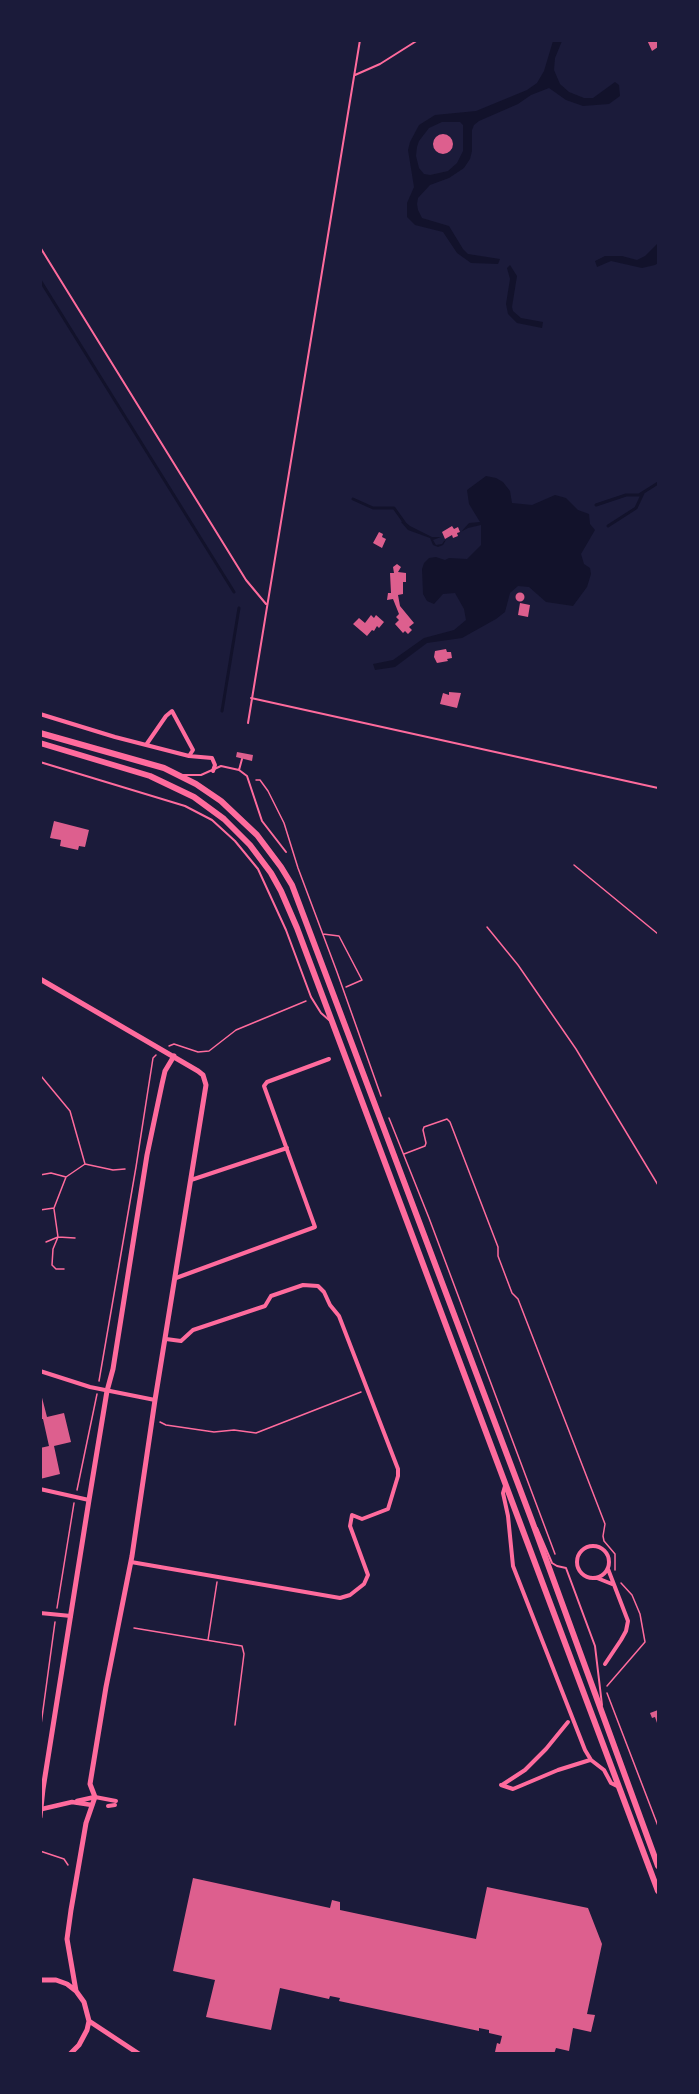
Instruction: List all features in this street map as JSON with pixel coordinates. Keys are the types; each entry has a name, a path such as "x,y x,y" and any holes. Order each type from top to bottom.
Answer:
{"main road":[{"path":"40,733 148,763 179,775 221,801 257,835 281,867 299,902 532,1521 658,1866"},
{"path":"40,743 161,780 194,797 235,829 272,873 297,928 658,1891"},
{"path":"40,979 198,1071 203,1076 206,1086 131,1562 106,1687 90,1784 95,1797 77,1871 67,1940 76,1991"},
{"path":"40,1817 89,1500 107,1391 113,1369 147,1155 165,1071 174,1056"},
{"path":"40,1980 56,1980 67,1984 84,2002 89,2021 84,2038 70,2054"},
{"path":"89,2021 139,2054"}],"street":[{"path":"146,744 172,711 193,750 189,756"},
{"path":"40,714 189,756 212,758 213,771"},
{"path":"176,1278 315,1227 264,1086 267,1082 329,1059"},
{"path":"191,1180 287,1148"},
{"path":"131,1562 340,1598 350,1595 364,1584 368,1575 350,1526 352,1515 362,1519 387,1509 398,1476 398,1470 339,1316 318,1286 303,1285 271,1296 265,1306 193,1330 181,1341 166,1339"},
{"path":"40,1371 107,1391 155,1400"},
{"path":"506,1484 502,1493 508,1516 513,1566 591,1760 604,1770 611,1783 620,1788"},
{"path":"40,1489 89,1500"},
{"path":"605,1665 621,1640 627,1624 627,1614 608,1569 609,1560 602,1549 593,1546 584,1549 578,1558 578,1568 587,1577 613,1584"},
{"path":"597,1578 608,1569"},
{"path":"40,1612 71,1616"},
{"path":"568,1722 525,1770 500,1786 513,1789 558,1770 591,1760"},
{"path":"41,1809 95,1797 116,1803 108,1806"},
{"path":"72,1802 92,1805"}],"lane":[{"path":"248,723 360,40"},
{"path":"355,75 380,64 418,40"},
{"path":"40,247 246,580 266,604"},
{"path":"251,698 658,788"},
{"path":"239,770 242,759"},
{"path":"40,762 185,806 212,820 235,841 258,870 286,930 311,997 333,1024"},
{"path":"179,775 201,775 221,766 239,770 247,776 262,821 286,852"},
{"path":"532,1521 552,1563 566,1568 596,1646 603,1720"}],"path":[{"path":"260,780 284,823 381,1098"},
{"path":"574,865 658,934"},
{"path":"487,927 518,965 600,1088 658,1185"},
{"path":"323,934 339,936 362,980 346,987"},
{"path":"174,1044 198,1052 209,1051 236,1030 309,1000"},
{"path":"40,1046 41,1076 70,1111 85,1164"},
{"path":"388,1117 555,1554"},
{"path":"404,1154 424,1146 426,1143 424,1126 447,1119 450,1122 498,1247 498,1256 512,1293 518,1299 605,1524 604,1541 615,1554 617,1575"},
{"path":"64,1269 56,1269 52,1265 53,1249 58,1237 54,1208 66,1177 85,1164 113,1170 125,1169"},
{"path":"40,1175 51,1173 66,1177"},
{"path":"40,1210 54,1208"},
{"path":"46,1242 58,1237 75,1238"},
{"path":"154,1419 166,1425 214,1432 234,1430 256,1433 368,1389"},
{"path":"208,1641 218,1578"},
{"path":"619,1581 632,1594 640,1614 645,1642 621,1671 613,1676 605,1688 658,1826"},
{"path":"134,1628 242,1646 244,1654 235,1725"},
{"path":"40,1851 64,1859 68,1866"}],"shaded area":[{"path":"553,41 562,41 555,58 554,70 560,84 569,92 584,98 593,98 615,82 619,85 620,96 609,104 583,106 566,100 549,88 474,125 472,151 464,168 449,178 430,185 418,198 417,204 422,218 449,226 468,254 500,259 498,264 471,263 457,253 443,232 415,225 407,217 407,203 414,187 408,150 410,142 419,125 435,115 476,111 527,90 537,83 544,71","holes":["442,122 460,122 463,125 463,151 457,163 448,171 424,174 419,168 416,156 419,141 429,128"]},
{"path":"658,243 658,263 655,265 642,268 611,261 597,267 595,261 605,256 622,256 637,260 645,256"},
{"path":"510,265 517,276 513,311 521,318 543,322 542,328 517,323 508,314 506,304 510,279 507,268"},
{"path":"486,476 503,482 510,491 512,503 532,505 555,495 566,498 578,510 589,514 590,524 595,530 581,554 584,564 590,568 591,574 587,587 573,606 546,602 529,587 518,586 510,593 505,612 496,619 462,638 427,643 395,667 375,670 373,664 393,660 424,638 454,630 466,620 464,609 455,593 443,594 434,604 427,601 423,594 422,569 429,558 467,559 481,545 481,525 461,532 469,523 480,522 469,504 467,490"},
{"path":"404,521 432,537 441,537 433,540 436,545 446,540 438,547 433,545 430,538 408,530 401,522"}],"building":[{"path":"647,40 658,40 658,47 652,51"},
{"path":"439,134 447,134 453,140 453,148 447,154 439,154 433,148 433,140"},
{"path":"452,526 454,529 458,527 460,532 457,533 458,536 453,538 452,535 445,539 442,532"},
{"path":"379,532 386,539 382,548 373,543"},
{"path":"397,564 401,567 398,572 406,573 403,594 398,595 400,606 414,623 409,627 412,630 408,634 405,631 403,633 395,624 399,620 396,617 399,614 393,599 387,600 388,593 391,593 390,573 394,573 393,567"},
{"path":"520,593 524,597 520,601 516,597"},
{"path":"520,603 530,605 528,617 518,615"},
{"path":"371,615 374,618 376,615 384,622 367,636 353,624 359,618 365,623"},
{"path":"446,649 447,652 451,652 452,658 437,663 434,657 435,651"},
{"path":"449,692 461,693 457,708 440,704 443,693 449,695"},
{"path":"237,752 253,755 252,761 236,757"},
{"path":"54,821 89,830 85,847 79,846 78,850 60,846 61,840 50,838"},
{"path":"40,1390 47,1417 64,1413 71,1442 54,1446 60,1474 40,1479 40,1448 49,1446 43,1419 40,1419"},
{"path":"658,1710 658,1726 655,1717 652,1718 650,1713"},
{"path":"193,1878 330,1908 332,1900 340,1902 340,1910 476,1939 487,1887 588,1908 602,1944 587,2014 595,2015 591,2032 573,2028 569,2051 556,2048 554,2054 498,2054 495,2052 497,2043 500,2044 502,2036 489,2033 489,2030 479,2028 479,2031 339,2001 340,1998 330,1996 329,1999 280,1988 271,2030 206,2017 215,1980 173,1971"}],"waterway":[{"path":"40,280 234,592"},
{"path":"596,505 626,495 639,495 658,483"},
{"path":"608,526 636,508 643,493"},
{"path":"353,499 373,508 394,508 404,522"},
{"path":"222,711 239,608"}]}
